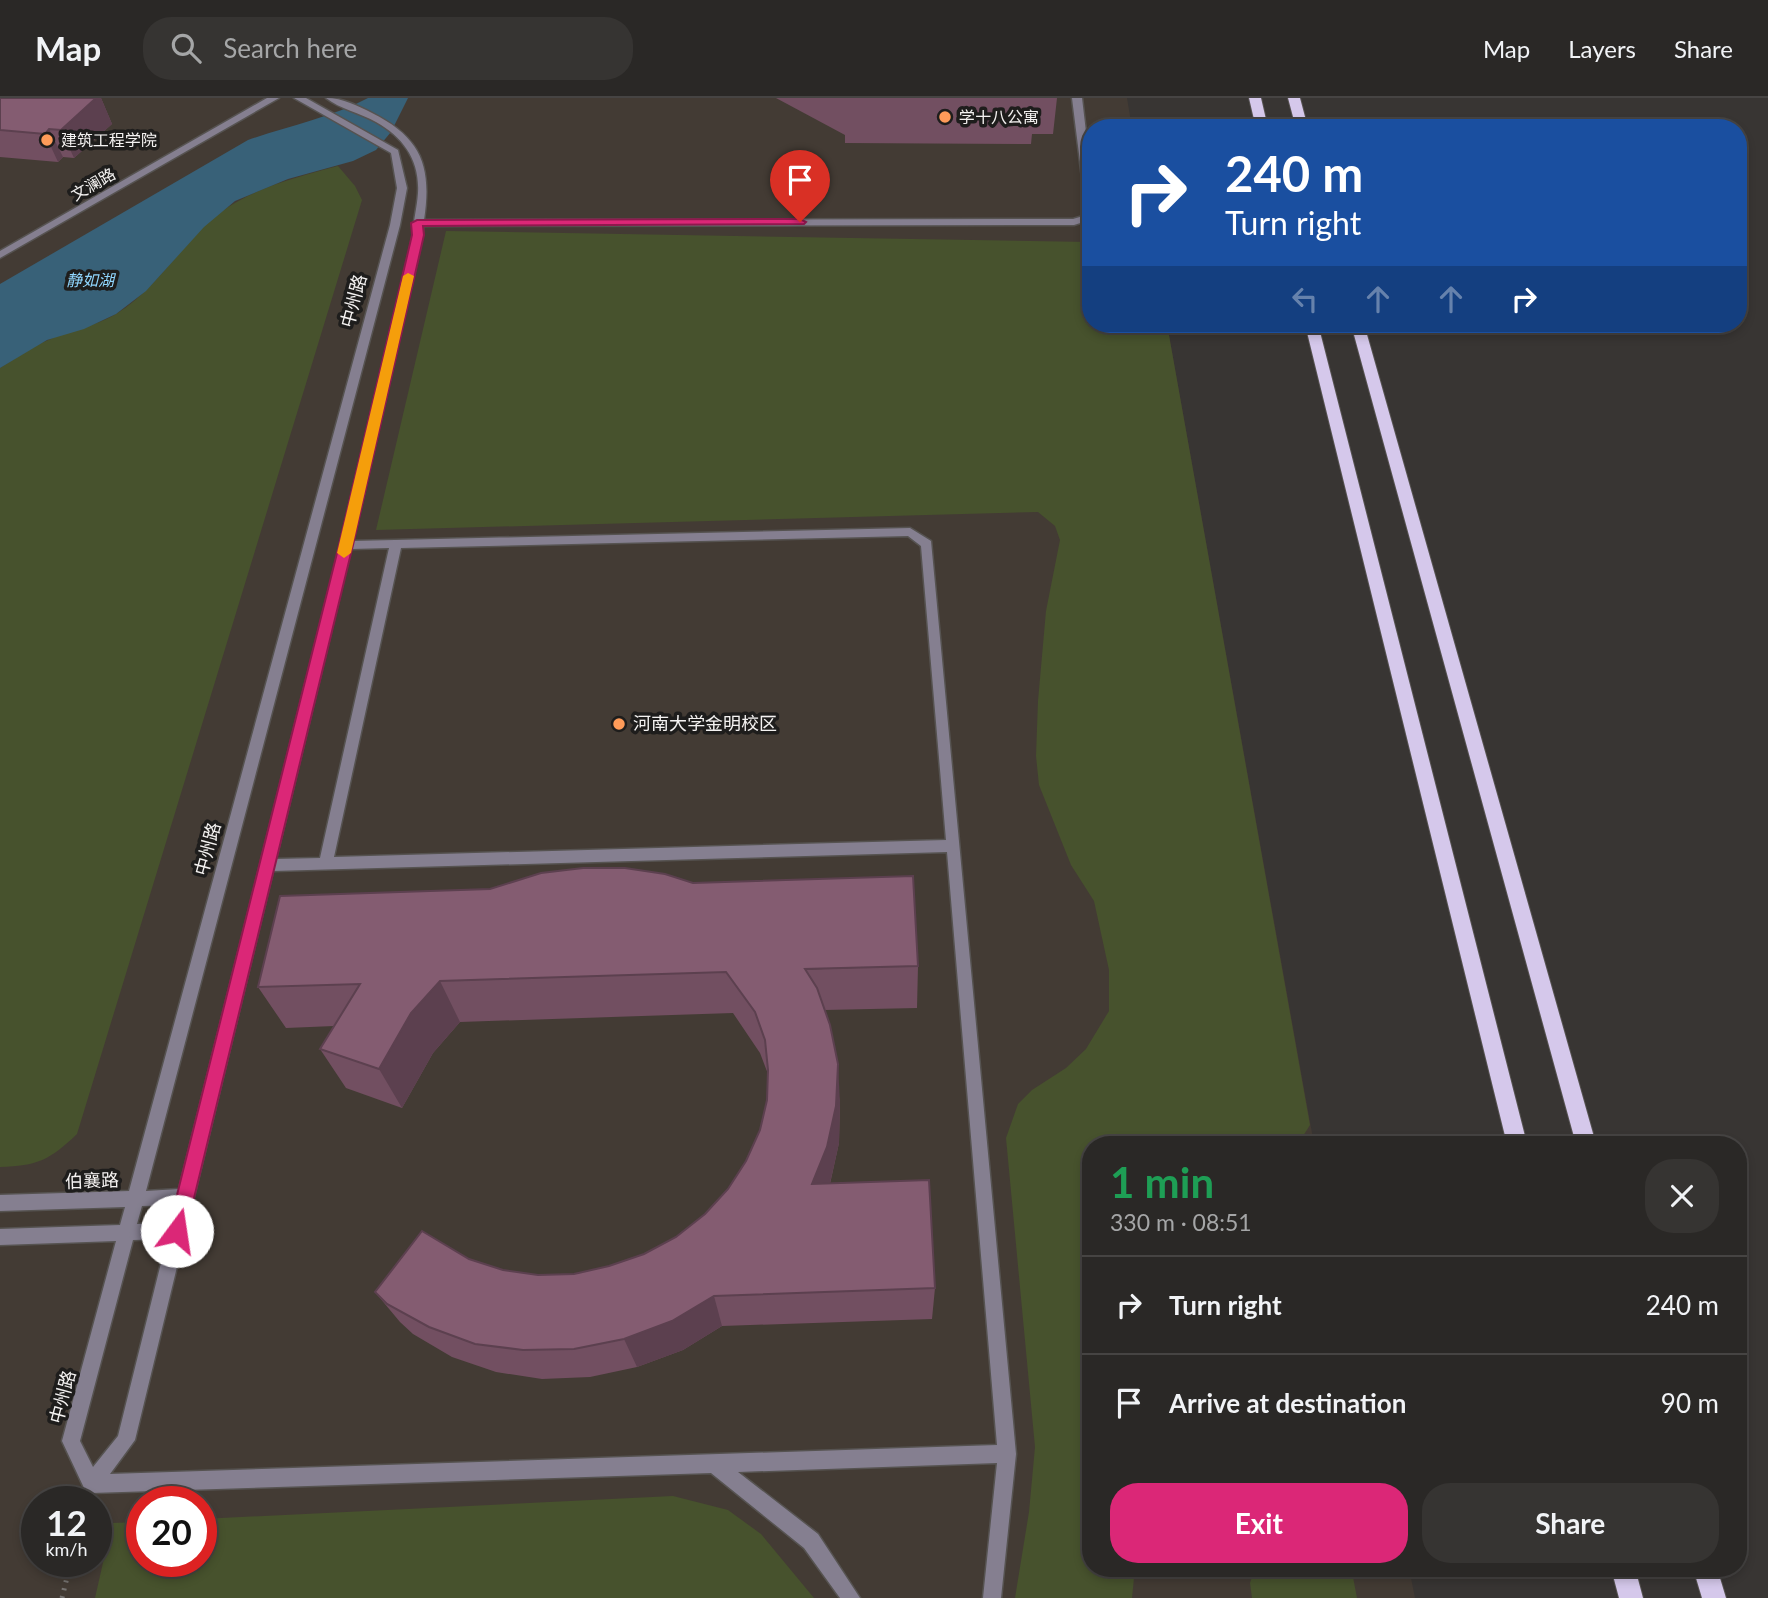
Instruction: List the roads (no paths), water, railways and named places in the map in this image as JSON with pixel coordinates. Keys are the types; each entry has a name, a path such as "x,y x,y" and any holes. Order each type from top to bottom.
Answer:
{"main road":[{"path":"1255,98 1260,119"},
{"path":"1294,98 1300,119"},
{"path":"1313,333 1515,1136"},
{"path":"1360,333 1584,1136"},
{"path":"1625,1577 1631,1598"},
{"path":"1708,1577 1714,1598"}],"lane":[{"name":"文澜路","path":"0,255 274,98"},
{"name":"中州路","path":"92,1484 71,1441 395,225 402,188 395,152 299,98"},
{"path":"1077,98 1082,138"},
{"path":"92,1484 126,1440 346,545 418,235 417,223 423,188 421,168 413,146 402,134 336,100"},
{"path":"417,223 1074,222 1082,220"},
{"path":"346,545 910,532 927,544 1007,1454 992,1598"},
{"path":"326,864 396,544"},
{"path":"267,865 953,846"},
{"name":"伯襄路","path":"0,1203 185,1197"},
{"path":"0,1237 177,1231"},
{"path":"92,1484 1007,1454"},
{"path":"714,1464 811,1541 851,1598"}],"water":[{"name":"静如湖","path":"368,98 408,98 391,132 376,150 353,161 288,179 235,201 204,227 146,291 116,314 84,329 47,340 0,368 0,284 248,140 324,116"}],"place":[{"name":"学十八公寓","path":"945,117"},
{"name":"建筑工程学院","path":"47,140"},
{"name":"河南大学金明校区","path":"619,724"}]}
